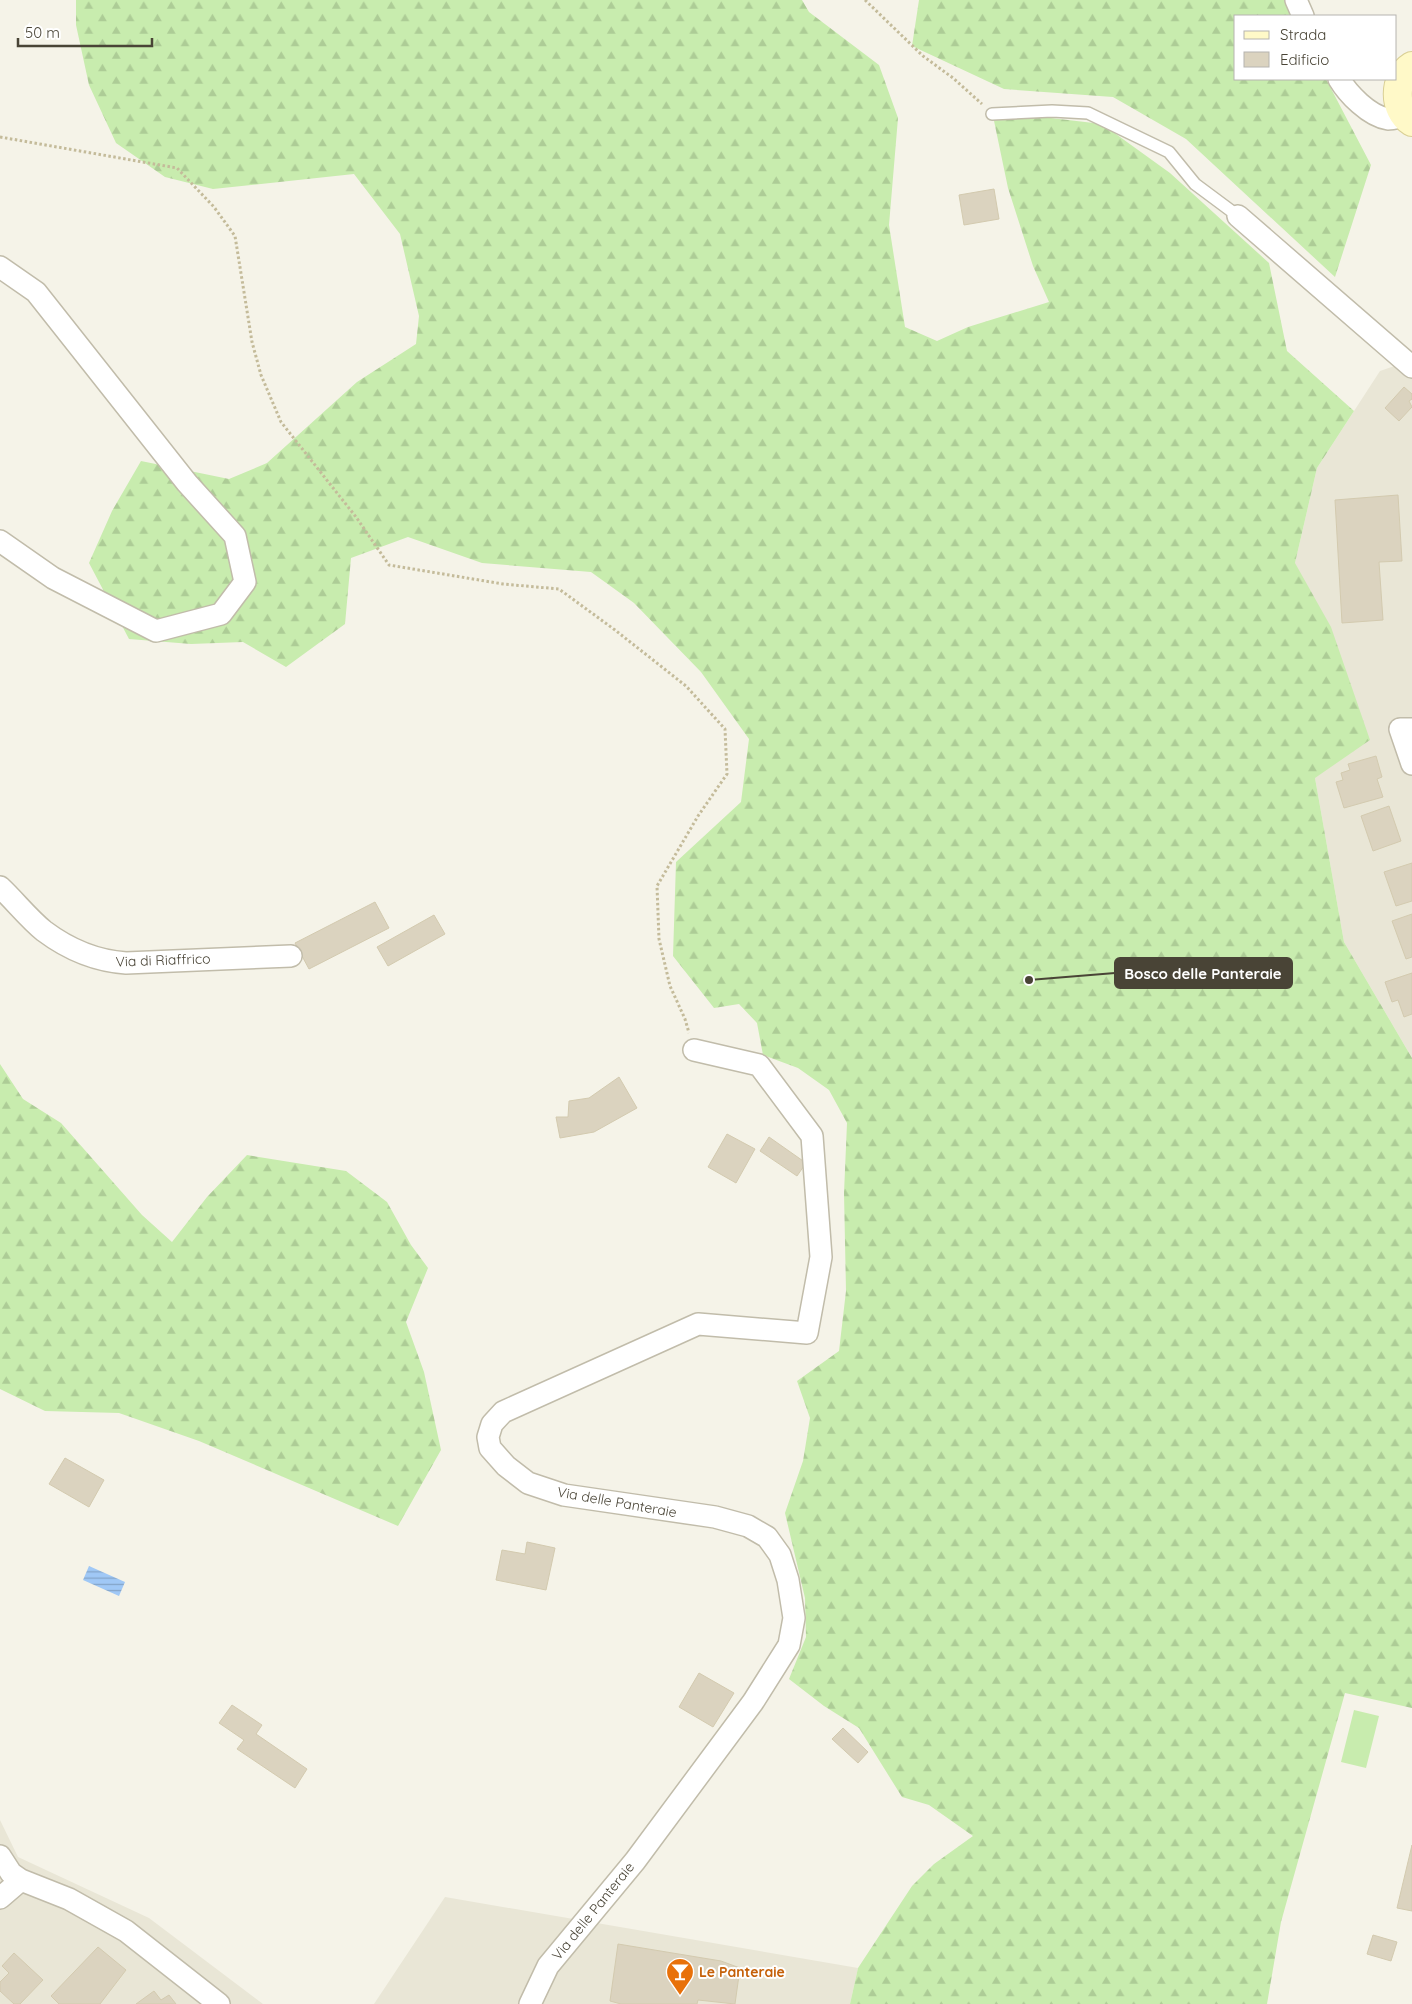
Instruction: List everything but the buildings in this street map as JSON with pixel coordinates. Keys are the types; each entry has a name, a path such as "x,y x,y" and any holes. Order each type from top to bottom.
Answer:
{"main road":[{"path":"1408,119 1398,94 1398,87 1403,74 1412,66"}],"street":[{"path":"1296,0 1303,15"},
{"path":"1340,80 1349,94 1369,110 1388,119 1408,119"},
{"path":"1238,216 1412,367"},
{"path":"0,267 36,292 187,483 235,536 245,582 221,614 156,632 53,578 0,541"},
{"path":"1406,729 1412,764"},
{"name":"Via di Riaffrico","path":"0,887 44,930 62,942 88,955 109,962 126,963 291,956"},
{"name":"Via delle Panteraie","path":"530,2004 548,1966 635,1861 753,1702 789,1645 794,1618 788,1580 780,1555 767,1537 748,1526 714,1517 564,1495 528,1483 506,1466 490,1448 488,1437 492,1424 503,1412 698,1324 807,1334 821,1257 812,1136 759,1065 694,1050"},
{"path":"0,1856 11,1874 21,1880 69,1899 126,1931 219,2004"},
{"path":"0,1898 21,1880"}],"lane":[{"path":"992,114 1052,111 1088,113 1169,152 1195,184 1238,216"}],"path":[{"path":"865,0 923,56 952,78 992,114"},
{"path":"0,137 177,168 214,206 235,236 252,342 261,375 281,422 356,517 389,565 503,584 559,589 686,686 725,729 727,774 698,816 657,886 659,939 670,986 685,1019 694,1050"}],"shaded area":[{"path":"1412,360 1412,1058 1344,942 1315,778 1295,563 1317,468 1380,371"},
{"path":"0,1820 18,1857 149,1918 263,2004 0,2004"},
{"path":"445,1897 858,1968 850,2004 374,2004"}],"green space":[{"path":"76,0 802,0 809,12 879,65 898,118 889,225 905,327 937,341 968,327 1049,302 1033,266 1008,188 993,116 1051,118 1102,124 1170,173 1269,263 1287,351 1354,411 1317,468 1295,563 1331,627 1370,740 1315,778 1344,942 1412,1058 1412,1708 1345,1693 1281,1922 1267,2004 850,2004 858,1968 912,1886 934,1864 973,1836 929,1805 902,1797 859,1728 824,1706 789,1679 806,1637 805,1598 785,1513 803,1461 810,1418 797,1381 839,1351 846,1291 844,1193 847,1123 829,1090 798,1068 763,1055 757,1023 739,1004 714,1008 673,956 676,862 741,802 749,739 701,672 634,603 591,572 482,563 408,537 351,558 345,624 286,667 243,642 191,644 129,639 89,563 112,511 141,461 229,479 267,463 357,382 416,344 419,316 400,234 354,174 213,189 165,177 116,143 89,85 76,25"},
{"path":"919,0 1286,0 1294,15 1234,15 1234,80 1327,80 1371,165 1335,277 1186,139 1113,97 1004,89 912,46"},
{"path":"0,1064 23,1099 61,1123 142,1215 172,1242 207,1197 247,1155 346,1171 387,1202 411,1245 428,1268 406,1322 424,1372 441,1450 398,1526 199,1441 119,1413 45,1411 0,1389"},
{"path":"1354,1710 1379,1716 1366,1768 1341,1762"}],"water":[{"path":"89,1566 125,1582 119,1596 83,1580"}],"place":[{"name":"Bosco delle Panteraie","path":"1029,980"},
{"name":"Le Panteraie","path":"680,1996"}]}
